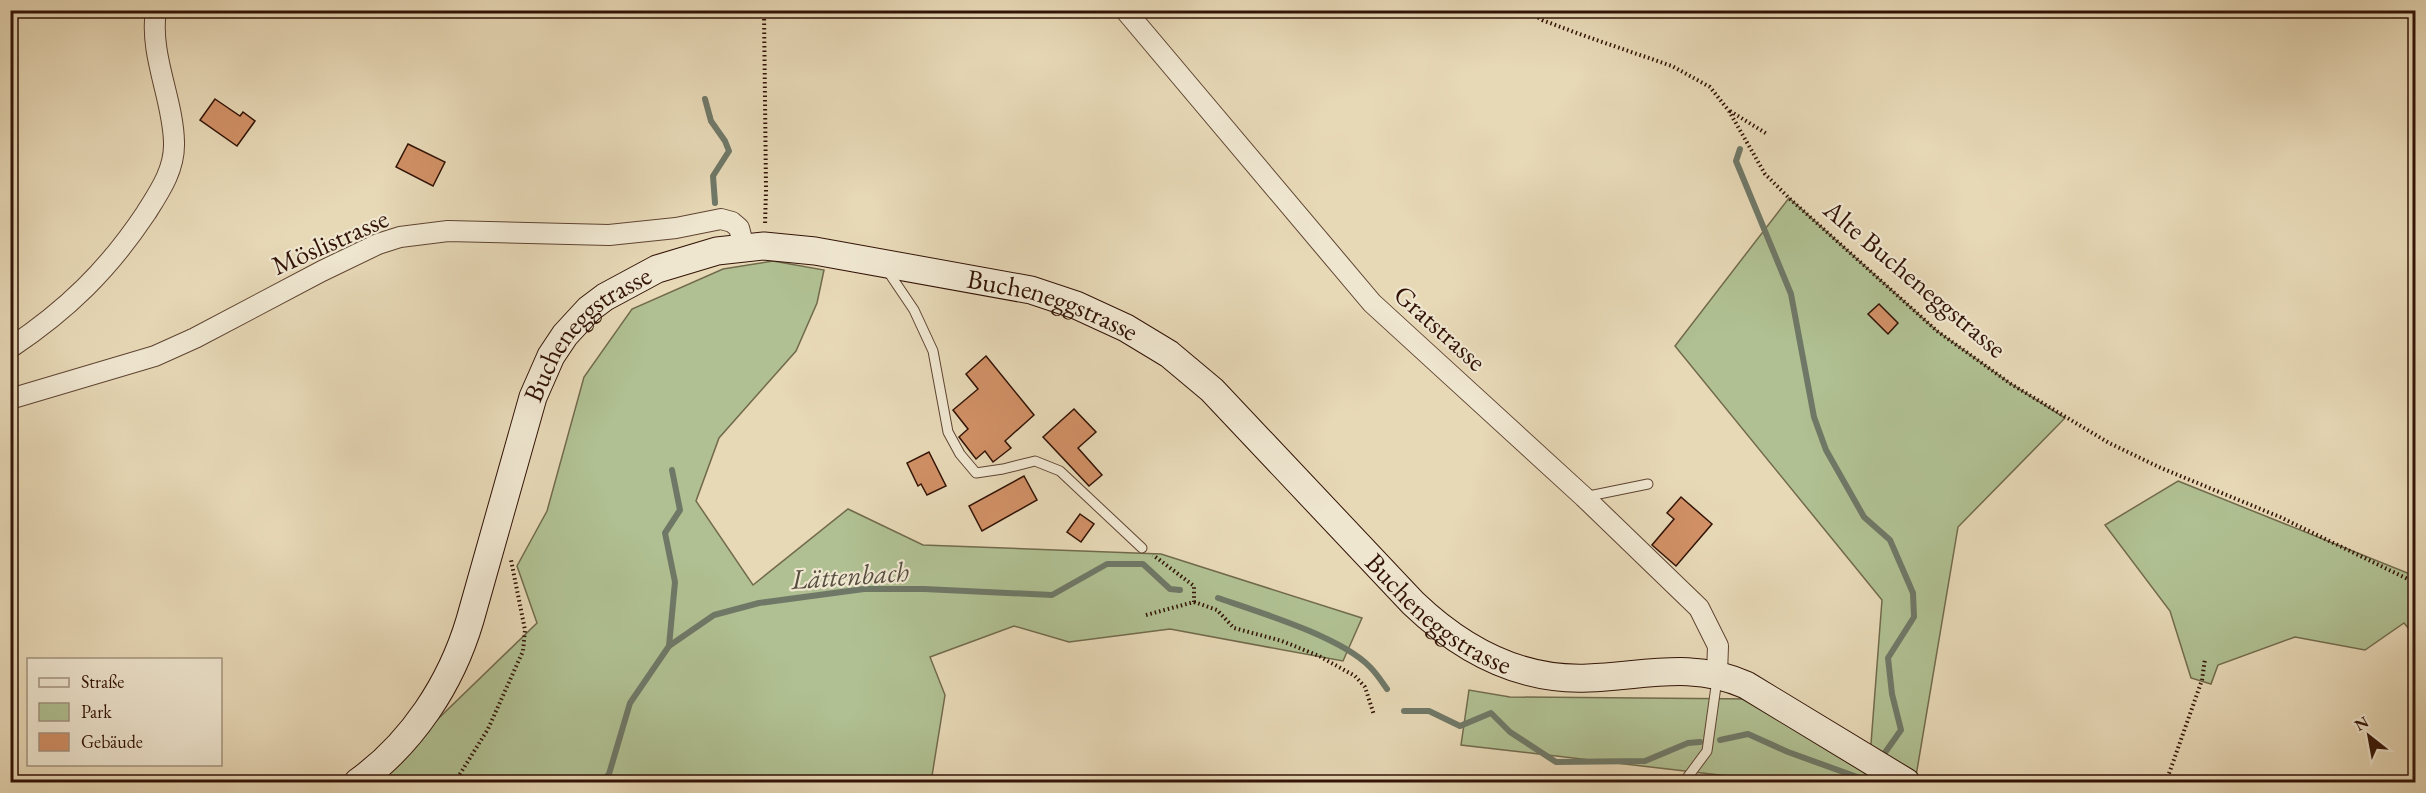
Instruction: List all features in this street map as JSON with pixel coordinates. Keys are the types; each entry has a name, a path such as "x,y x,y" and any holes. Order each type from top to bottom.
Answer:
{"street":[{"path":"10,348 44,325 74,300 113,260 164,185 172,163 174,143 156,46 156,10"},
{"name":"Gratstrasse","path":"1125,10 1372,303 1584,497 1699,608 1718,646 1718,674"},
{"name":"Möslistrasse","path":"10,399 155,356 195,338 322,271 378,244 400,237 448,231 609,235 676,228 721,219 732,222 754,247"},
{"name":"Bucheneggstrasse","path":"358,783 395,751 414,728 433,701 459,654 533,397 551,356 564,335 589,309 634,280 693,257 754,247 815,251 1051,296 1106,318 1154,344 1190,370 1233,410 1426,615 1466,645 1521,671 1552,677 1587,678 1672,671 1718,674 1746,685 1906,783"}],"lane":[{"path":"882,264 914,309 933,351 948,432 960,454 976,472 1003,469 1035,461 1060,471 1142,548"},
{"path":"1584,497 1648,484"},
{"path":"1684,783 1707,751 1718,674"}],"path":[{"path":"754,247 766,190 764,10"},
{"name":"Alte Bucheneggstrasse","path":"1527,10 1542,20 1672,66 1710,87 1729,111 1765,174 1789,198 1937,331 2011,384 2109,443 2161,468 2280,517 2415,583"},
{"path":"1729,111 1767,134"},
{"path":"1142,548 1194,586 1194,602"},
{"path":"455,783 488,729 524,651 525,630 510,554"},
{"path":"1146,615 1194,602 1217,610 1234,628 1282,641 1318,656 1355,676 1365,687 1374,715"},
{"path":"2166,783 2202,680 2205,658"}],"green space":[{"path":"1789,198 1937,331 2011,384 2065,418 1958,527 1915,782 1741,782 1728,776 1461,745 1469,690 1510,697 1755,699 1869,770 1882,600 1675,346"},
{"path":"773,261 824,270 817,303 796,351 719,438 696,501 753,585 848,509 923,545 1161,554 1362,618 1343,661 1170,629 1069,642 1014,626 930,657 945,695 931,782 363,782 409,747 537,623 517,566 547,511 584,377 632,309 723,269"},
{"path":"2178,481 2415,576 2415,636 2404,623 2365,650 2295,637 2218,665 2211,684 2191,678 2170,611 2105,525"}],"building":[{"path":"215,99 240,116 243,112 255,121 237,146 200,120"},
{"path":"408,144 445,162 433,186 396,167"},
{"path":"1879,304 1898,323 1888,334 1868,314"},
{"path":"986,356 1034,415 1005,441 1011,448 993,462 985,451 976,459 959,437 968,429 953,410 978,389 966,374"},
{"path":"1074,409 1096,432 1078,448 1102,475 1089,486 1043,437"},
{"path":"929,452 946,486 927,495 921,484 918,486 907,463"},
{"path":"1024,476 1037,500 982,531 969,506"},
{"path":"1681,497 1712,524 1676,566 1652,545 1674,519 1667,513"},
{"path":"1080,514 1094,524 1081,542 1067,532"}],"waterway":[{"path":"705,99 711,121 729,151 713,176 715,203"},
{"path":"1740,149 1736,161 1791,294 1814,417 1826,450 1864,517 1890,540 1913,593 1914,617 1888,658 1892,694 1901,730 1884,754"},
{"path":"669,646 675,582 665,533 680,510 672,470"},
{"name":"Lättenbach","path":"602,782 609,774 630,703 669,646 714,615 759,603 864,589 924,589 1052,595 1107,564 1143,564 1170,589 1180,590"},
{"name":"Lättenbach","path":"1218,598 1298,626 1340,646 1370,667 1387,689"},
{"name":"Lättenbach","path":"1404,711 1429,711 1460,726 1491,713 1510,732 1556,762 1645,761 1688,743 1700,742"},
{"name":"Lättenbach","path":"1720,740 1748,734 1788,752 1871,782"}]}
